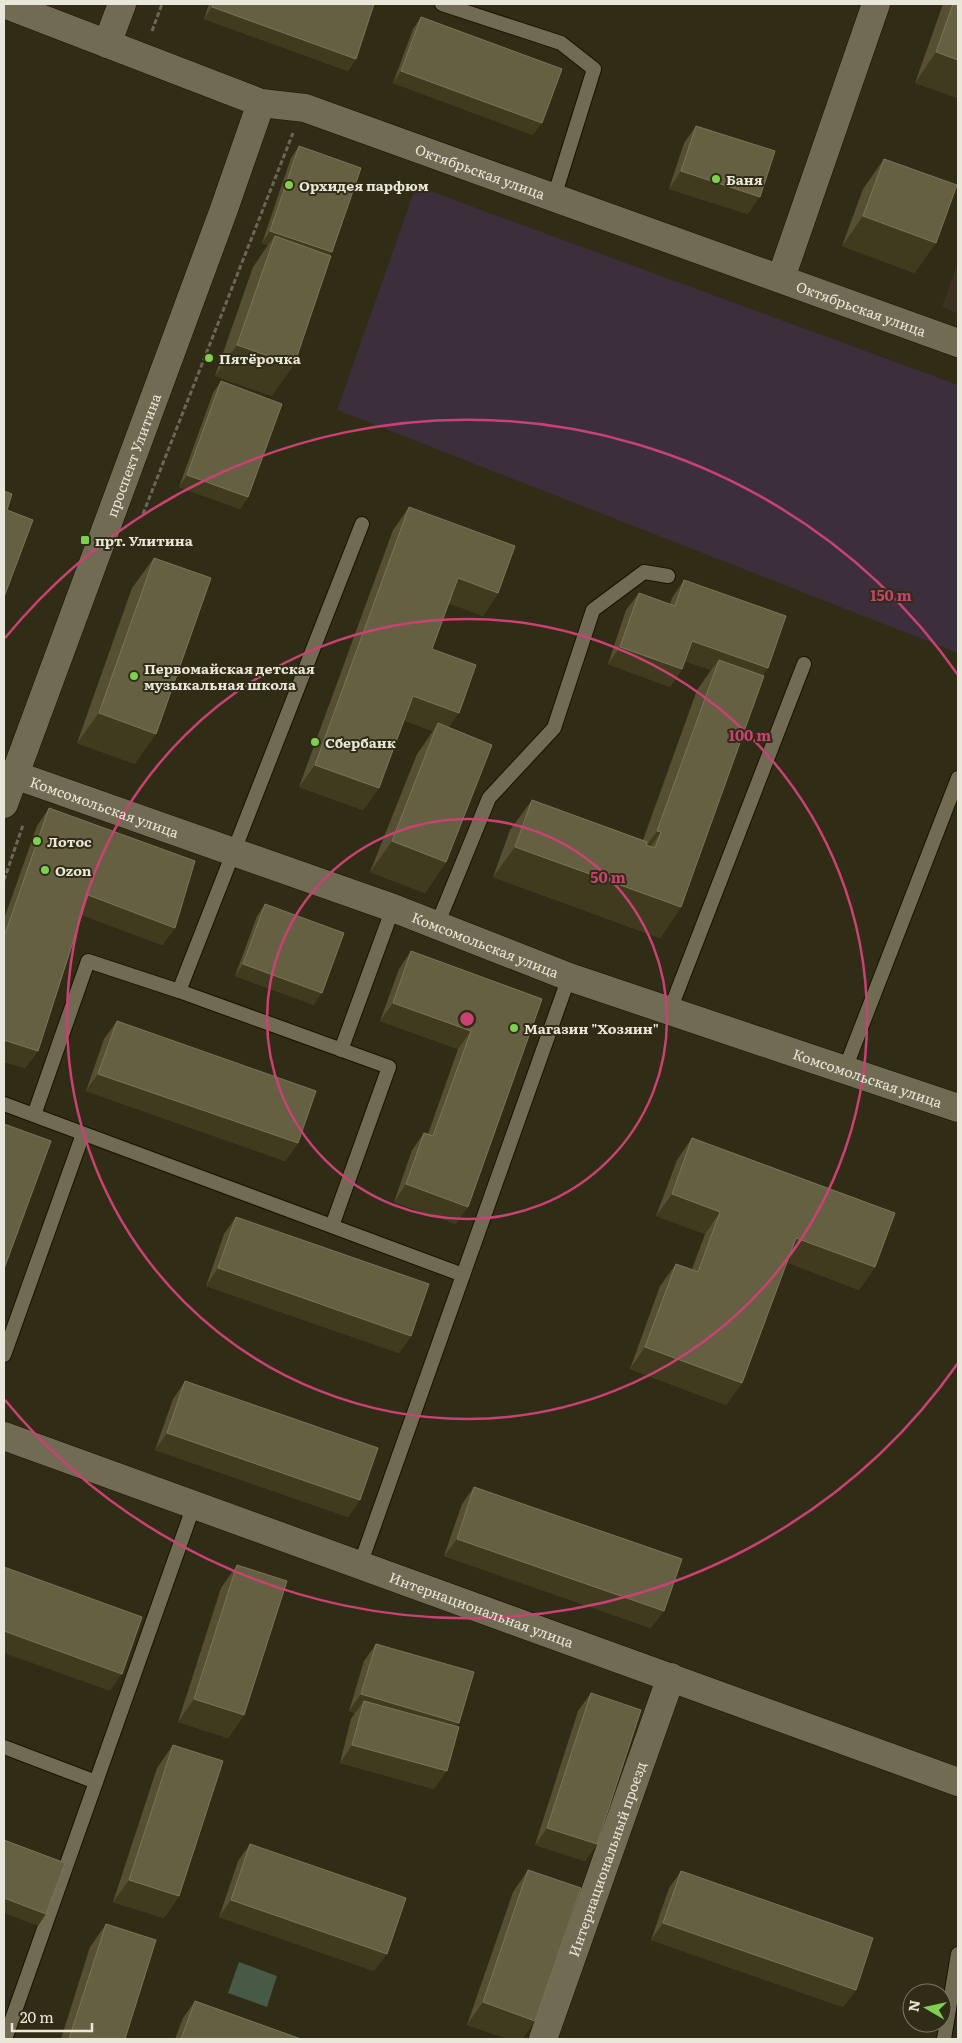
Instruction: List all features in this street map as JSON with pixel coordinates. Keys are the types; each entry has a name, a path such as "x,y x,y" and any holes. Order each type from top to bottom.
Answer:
{"street":[{"name":"Октябрьская улица","path":"4,4 261,103 305,108 958,343"},
{"path":"106,44 122,4"},
{"path":"781,278 876,4"},
{"name":"проспект Улитина","path":"4,804 26,780 261,103"},
{"name":"Комсомольская улица","path":"26,780 235,851 394,908 568,977 958,1108"},
{"name":"Интернациональная улица","path":"4,1436 958,1782"},
{"name":"Интернациональный проезд","path":"543,2039 670,1678"}],"lane":[{"path":"442,4 560,43 594,69 554,197"},
{"path":"178,991 235,851 362,524"},
{"path":"437,925 489,798 554,728 593,610 644,572 668,576"},
{"path":"670,1010 804,664"},
{"path":"845,1069 958,778"},
{"path":"341,1050 394,908"},
{"path":"34,1115 88,961 178,991 389,1067 332,1226"},
{"path":"360,1565 568,977"},
{"path":"4,1104 463,1275"},
{"path":"4,1355 83,1134"},
{"path":"5,2039 194,1505"},
{"path":"4,1747 96,1782"},
{"path":"944,2039 958,1954"}],"path":[{"path":"159,36 151,33 162,4"},
{"path":"142,516 295,128"},
{"path":"4,880 26,780"}],"shaded area":[{"path":"416,186 958,385 958,653 337,410"},
{"path":"958,263 958,314 942,307"}],"green space":[{"path":"239,1962 277,1976 267,2007 228,1993"}],"building":[{"path":"213,4 374,4 356,59 212,7"},
{"path":"953,4 958,4 958,60 936,52"},
{"path":"421,17 562,69 542,123 401,71"},
{"path":"696,126 775,151 760,197 681,171"},
{"path":"299,146 361,168 332,252 270,231"},
{"path":"884,159 957,185 936,243 863,216"},
{"path":"275,236 331,256 294,365 237,345"},
{"path":"221,381 282,404 248,497 187,475"},
{"path":"4,491 12,494 7,510 33,520 4,597"},
{"path":"409,507 515,546 498,593 458,578 432,649 476,665 459,713 413,696 379,788 315,765"},
{"name":"Первомайская детская музыкальная школа","path":"154,558 211,578 156,734 99,713"},
{"path":"684,580 786,616 768,668 692,641 682,669 620,647 639,593 675,606"},
{"path":"719,660 764,676 681,907 515,847 532,800 647,842 646,845 655,848 661,832 657,831"},
{"path":"438,723 492,745 446,862 392,841"},
{"path":"49,808 195,861 175,928 88,895 38,1051 4,1040 4,937"},
{"path":"265,904 344,933 322,993 243,964"},
{"path":"411,951 542,999 468,1207 406,1184 424,1133 433,1136 471,1031 393,1003"},
{"path":"117,1021 316,1091 298,1143 98,1074"},
{"path":"4,1124 51,1141 4,1269"},
{"path":"692,1138 895,1213 875,1267 796,1238 742,1383 645,1347 676,1264 698,1272 720,1212 672,1194"},
{"path":"236,1217 429,1284 411,1336 218,1268"},
{"path":"185,1381 378,1448 360,1500 167,1433"},
{"path":"474,1487 682,1559 664,1611 457,1539"},
{"path":"237,1565 287,1581 244,1715 194,1699"},
{"path":"4,1567 142,1617 122,1674 4,1631"},
{"path":"376,1644 474,1672 459,1723 361,1694"},
{"path":"591,1693 641,1710 597,1844 547,1828"},
{"path":"364,1701 459,1727 447,1771 352,1745"},
{"path":"173,1745 223,1761 179,1896 129,1880"},
{"path":"4,1840 65,1863 46,1914 4,1898"},
{"path":"250,1844 406,1898 387,1954 231,1900"},
{"path":"528,1870 581,1888 535,2021 483,2002"},
{"path":"681,1871 873,1938 856,1990 663,1923"},
{"path":"106,1924 156,1940 125,2039 69,2039"},
{"path":"195,2001 301,2039 181,2039"}],"place":[{"name":"Баня","path":"716,179"},
{"name":"Орхидея парфюм","path":"289,185"},
{"name":"Пятёрочка","path":"209,358"},
{"name":"прт. Улитина","path":"85,540"},
{"name":"Первомайская детская музыкальная школа","path":"134,676"},
{"name":"Сбербанк","path":"315,742"},
{"name":"Лотос","path":"37,841"},
{"name":"Ozon","path":"45,870"},
{"name":"Магазин \"Хозяин\"","path":"514,1028"}]}
